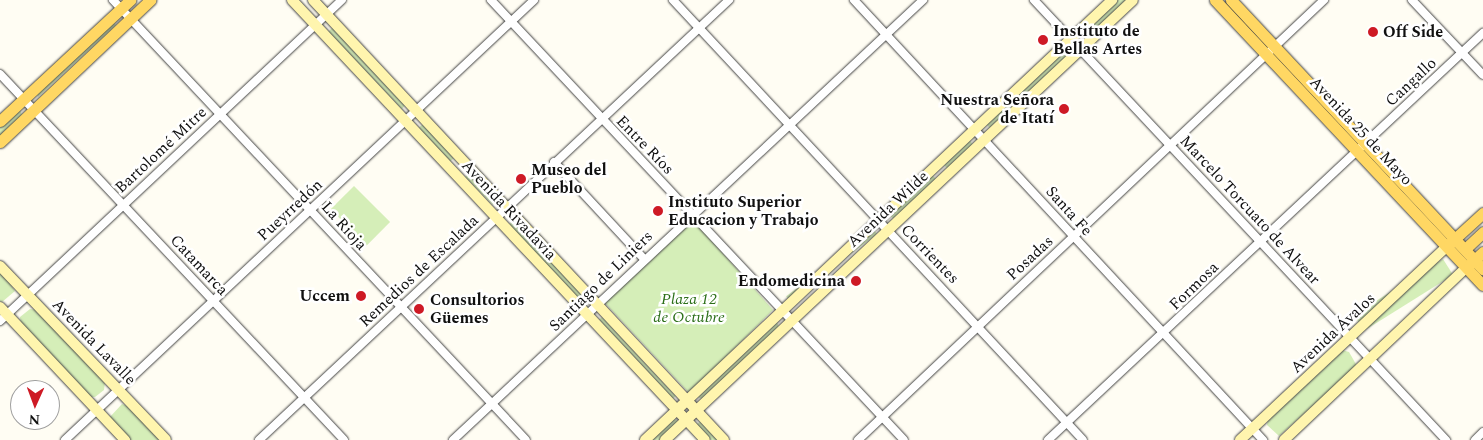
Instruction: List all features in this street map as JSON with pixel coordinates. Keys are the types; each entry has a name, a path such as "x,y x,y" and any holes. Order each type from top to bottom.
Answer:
{"main road":[{"path":"0,121 117,4 130,0"},
{"path":"0,142 150,0"},
{"name":"Avenida Rivadavia","path":"292,0 406,120 585,315 705,440"},
{"name":"Avenida Rivadavia","path":"313,0 724,440"},
{"name":"Avenida Wilde","path":"645,440 1112,0"},
{"name":"Avenida Wilde","path":"665,440 789,321 1133,0"},
{"name":"Avenida 25 de Mayo","path":"1214,0 1367,141 1465,249 1470,264 1483,285"},
{"name":"Avenida 25 de Mayo","path":"1231,0 1270,50 1357,151 1446,247 1470,264 1483,269"},
{"path":"454,172 464,162"},
{"path":"1446,247 1483,213"},
{"path":"1465,249 1483,232"},
{"name":"Avenida Ávalos","path":"1240,440 1446,247"},
{"path":"1284,440 1483,252"},
{"name":"Avenida Lavalle","path":"0,266 166,440"},
{"path":"2,314 125,440"}],"street":[{"name":"Bartolomé Mitre","path":"2,314 27,295 342,0"},
{"name":"Entre Ríos","path":"491,0 692,214 780,312 904,440"},
{"name":"Pueyrredón","path":"65,440 534,0"},
{"name":"Corrientes","path":"673,0 978,325 1083,440"},
{"name":"Remedios de Escalada","path":"259,440 729,0"},
{"name":"Santa Fe","path":"854,0 1263,440"},
{"name":"Santiago de Liniers","path":"453,440 789,123 923,0"},
{"name":"Marcelo Torcuato de Alvear","path":"1034,0 1446,440"},
{"name":"Posadas","path":"858,440 1324,0"},
{"path":"1412,0 1483,75"},
{"name":"La Rioja","path":"117,4 399,307 493,403 526,440"},
{"name":"Cangallo","path":"1357,151 1483,33"},
{"name":"Catamarca","path":"0,74 344,440"},
{"name":"Formosa","path":"1048,440 1357,151"},
{"path":"554,162 644,259"},
{"path":"1475,440 1483,432"}],"green space":[{"path":"1117,0 1128,0 1086,38 1083,35"},
{"path":"113,22 116,25 38,97 36,92"},
{"path":"333,27 405,105 402,109 328,32"},
{"path":"1064,49 1069,55 990,128 986,124"},
{"path":"20,110 22,115 0,136 0,127"},
{"path":"423,124 454,158 449,162 419,128"},
{"path":"969,139 973,145 948,169 942,163"},
{"path":"468,174 494,201 493,205 465,177"},
{"path":"931,174 938,181 894,219 890,216"},
{"path":"354,186 390,222 367,245 331,209"},
{"path":"512,221 585,300 580,301 509,225"},
{"name":"Plaza 12 de Octubre","path":"689,223 696,223 773,310 689,393 604,302"},
{"path":"874,230 877,234 789,300 786,296"},
{"path":"1443,259 1453,275 1364,331 1354,315"},
{"path":"0,269 15,291 2,302 0,301"},
{"path":"30,309 37,310 105,382 104,390 95,397 89,397 21,324 20,317"},
{"path":"602,317 676,396 673,399 599,320"},
{"path":"777,322 779,327 702,399 698,397"},
{"path":"1342,350 1349,352 1357,366 1279,436 1267,425 1268,418"},
{"path":"122,404 130,407 159,440 130,440 109,418"},
{"path":"674,419 679,422 661,440 651,440"},
{"path":"701,421 720,440 711,440 696,425"}],"place":[{"name":"Off Side","path":"1373,32"},
{"name":"Instituto de Bellas Artes","path":"1043,40"},
{"name":"Nuestra Señora de Itatí","path":"1064,109"},
{"name":"Museo del Pueblo","path":"521,179"},
{"name":"Instituto Superior Educacion y Trabajo","path":"658,211"},
{"name":"Endomedicina","path":"856,281"},
{"name":"Uccem","path":"361,296"},
{"name":"Consultorios Güemes","path":"419,309"}]}
